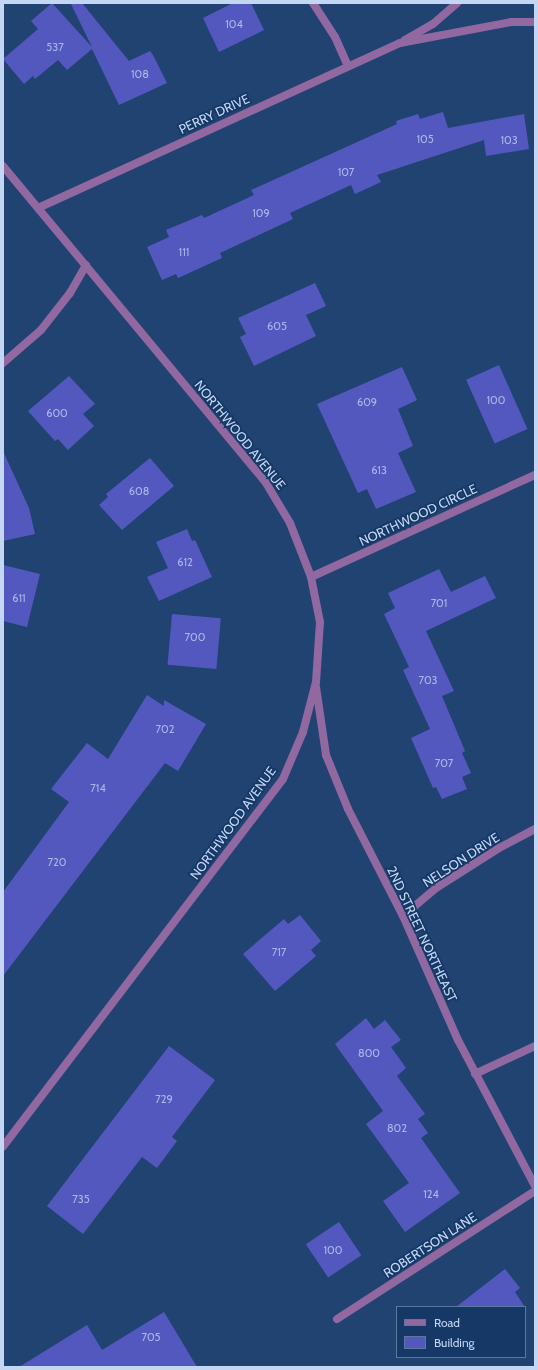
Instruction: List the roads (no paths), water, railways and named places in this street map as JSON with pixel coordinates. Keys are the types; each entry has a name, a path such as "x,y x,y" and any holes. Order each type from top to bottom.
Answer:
{"street":[{"path":"314,3 335,37 348,66"},
{"name":"PERRY DRIVE","path":"38,208 400,43 433,24 456,3"},
{"name":"PERRY DRIVE","path":"400,43 511,22 535,22"},
{"path":"3,166 86,265 70,294 41,330 3,363"},
{"name":"NORTHWOOD AVENUE","path":"3,1146 283,779 303,732 316,682 320,622 311,577 290,523 266,483 86,265"},
{"name":"NORTHWOOD CIRCLE","path":"311,577 535,475"},
{"name":"2ND STREET NORTHEAST","path":"316,682 326,755 348,809 404,916 475,1074 535,1186"},
{"name":"NELSON DRIVE","path":"404,916 436,888 499,848 535,829"},
{"path":"475,1074 535,1046"},
{"name":"ROBERTSON LANE","path":"338,1319 535,1191"}]}
